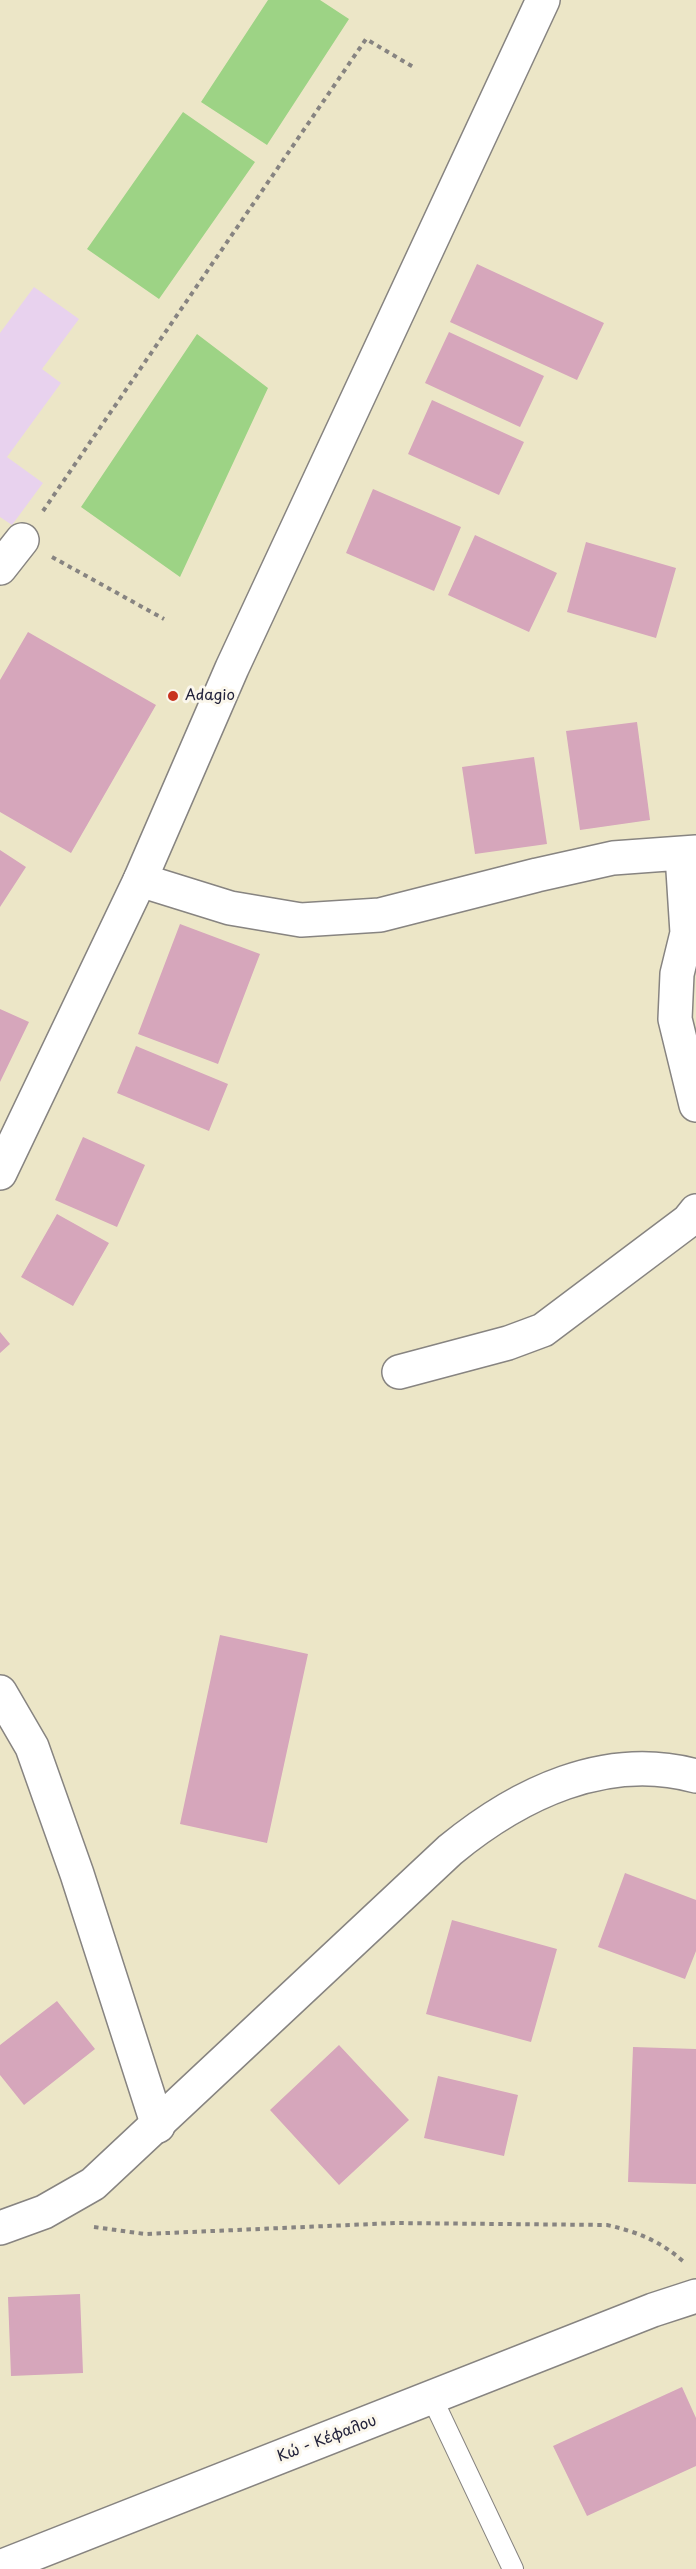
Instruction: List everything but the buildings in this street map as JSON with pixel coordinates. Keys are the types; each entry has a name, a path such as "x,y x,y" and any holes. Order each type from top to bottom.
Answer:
{"street":[{"path":"0,1173 140,880 232,668 543,0"},
{"path":"0,568 22,540"},
{"path":"140,880 230,908 301,920 380,915 537,874 613,858 689,854 691,937 677,974 675,1019 696,1105"},
{"path":"399,1372 508,1343 543,1330 688,1221 696,1211"},
{"path":"0,1692 32,1748 81,1886 158,2126"},
{"path":"0,2228 44,2212 93,2184 158,2126 450,1850 508,1807 568,1781 615,1771 651,1768 675,1770 696,1776"},
{"name":"Κώ - Κέφαλου","path":"0,2567 653,2310 696,2280"}],"lane":[{"path":"432,2398 513,2569"}],"path":[{"path":"165,619 22,540 366,39 415,68"},
{"path":"44,2212 111,2231 145,2234 395,2223 607,2225 635,2231 664,2244 696,2280"}],"shaded area":[{"path":"34,287 79,319 42,369 61,383 7,457 43,483 12,525 0,517 0,333"}],"green space":[{"path":"268,0 320,0 349,19 267,145 201,102"},
{"path":"183,112 255,162 159,299 87,249"},
{"path":"197,334 268,388 180,577 81,507"}],"place":[{"name":"Adagio","path":"173,696"}]}
